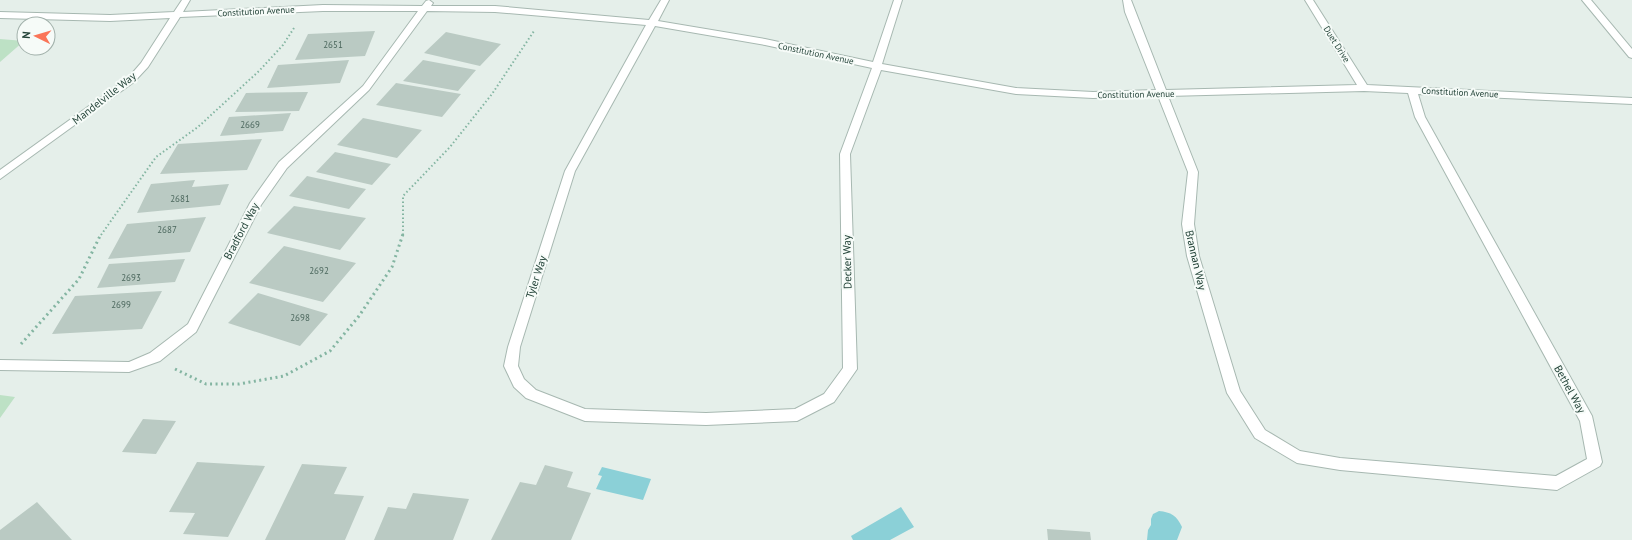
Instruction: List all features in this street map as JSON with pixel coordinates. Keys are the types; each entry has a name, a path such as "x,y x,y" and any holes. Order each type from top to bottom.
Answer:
{"street":[{"name":"Mandelville Way","path":"0,175 131,80 145,65 186,0"},
{"name":"Tyler Way","path":"665,0 570,171 514,347 511,366 519,383 531,394 586,415 706,419"},
{"name":"Decker Way","path":"706,419 797,416 829,398 850,369 845,154 878,66 898,0"},
{"name":"Brannan Way","path":"1127,0 1130,12 1161,93 1193,172 1188,224 1193,256 1234,393 1260,434 1297,457 1340,464"},
{"name":"Duet Drive","path":"1309,0 1364,88"},
{"path":"1586,0 1632,55"},
{"name":"Constitution Avenue","path":"0,15 110,18 177,16 308,8 429,4 652,23 765,42 878,66 1016,91 1093,95 1364,88 1632,101"},
{"name":"Bradford Way","path":"6,365 129,367 154,358 192,328 256,203 282,165 366,88 429,4"},
{"name":"Bethel Way","path":"1340,464 1557,483 1594,462 1587,420 1420,117 1412,90"}],"path":[{"path":"6,365 22,341 79,279 104,228 156,157 198,127 259,71 283,45 308,8"},
{"path":"167,349 174,368 206,384 239,384 284,376 330,351 360,316 392,267 404,231 403,196 450,147 492,94 536,28 542,13"}],"green space":[{"path":"0,39 16,40 16,48 0,62"},
{"path":"0,395 15,397 0,418"}],"water":[{"path":"602,467 651,479 643,500 596,489 602,476 598,475"},
{"path":"901,507 914,527 890,540 853,540 851,536"},
{"path":"1159,511 1167,512 1173,515 1180,523 1182,527 1177,540 1147,540 1148,530 1151,525 1153,514"}],"building":[{"path":"375,31 365,56 295,60 308,34"},
{"path":"446,32 501,44 480,66 424,53"},
{"path":"349,60 340,83 267,88 278,65"},
{"path":"423,60 476,70 458,91 403,81"},
{"path":"396,83 461,94 442,117 376,105"},
{"path":"308,92 299,111 235,112 246,93"},
{"path":"291,113 283,131 220,136 229,117"},
{"path":"363,118 422,130 397,158 337,145"},
{"path":"262,139 247,170 160,174 178,144"},
{"path":"335,152 391,164 372,185 316,172"},
{"path":"307,176 366,189 349,209 289,196"},
{"path":"195,180 192,187 229,184 220,205 137,213 151,184"},
{"path":"294,206 366,218 340,250 267,233"},
{"path":"206,217 190,252 108,259 127,224"},
{"path":"284,246 356,263 323,302 249,283"},
{"path":"185,259 175,282 97,288 109,264"},
{"path":"162,291 142,329 52,334 75,296"},
{"path":"258,293 328,314 300,346 228,323"},
{"path":"143,419 176,421 156,454 122,452"},
{"path":"197,462 265,466 228,537 183,534 195,513 169,512"},
{"path":"302,464 347,467 334,494 364,496 345,540 265,540"},
{"path":"545,465 573,472 567,487 591,493 571,540 491,540 520,482 536,485"},
{"path":"413,493 469,499 453,540 374,540 388,507 406,509"},
{"path":"37,502 72,540 0,540 0,530"},
{"path":"1047,529 1090,532 1091,540 1048,540"}]}
